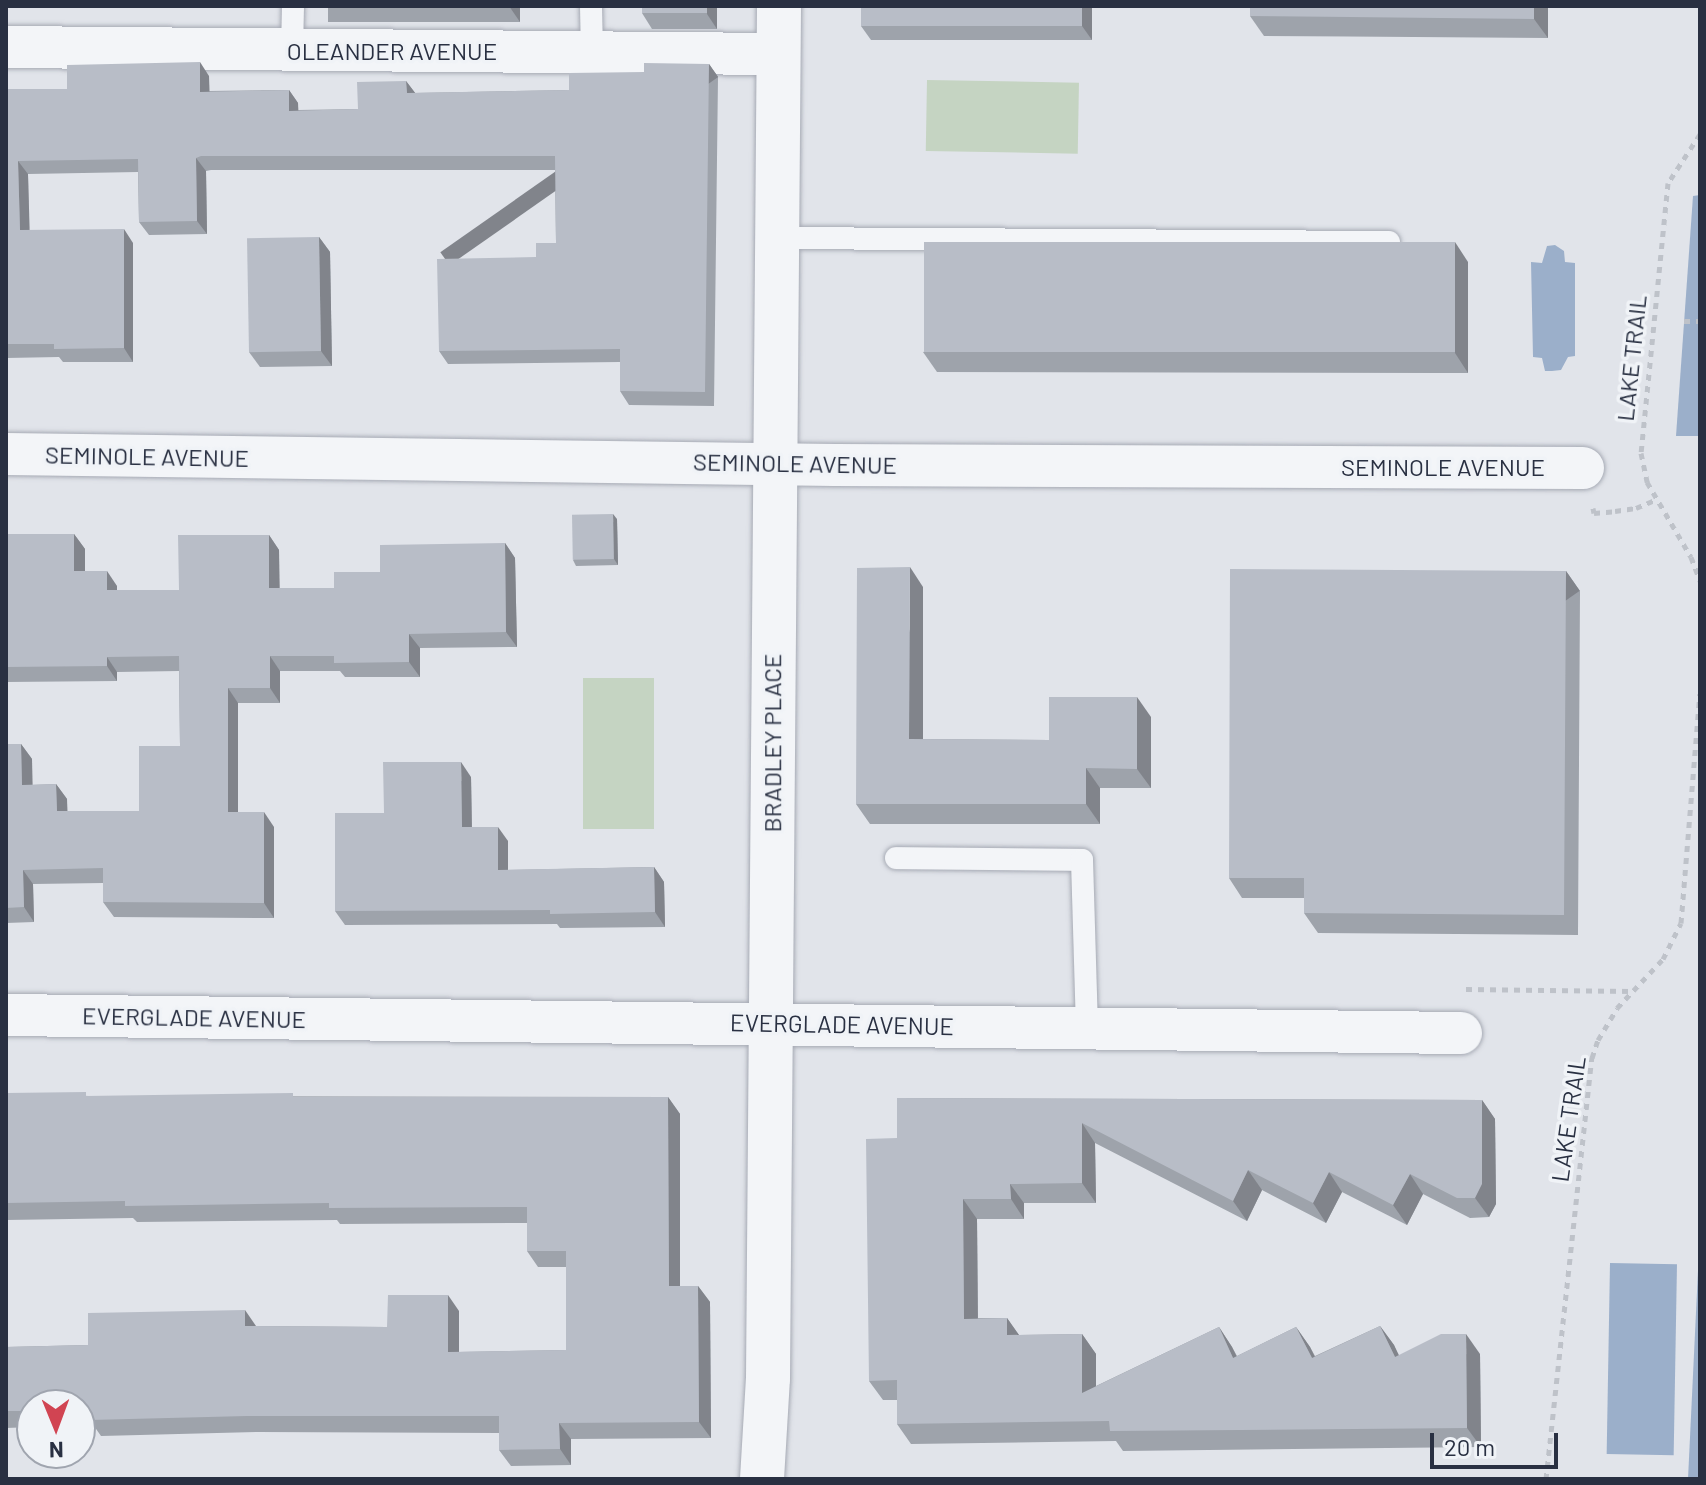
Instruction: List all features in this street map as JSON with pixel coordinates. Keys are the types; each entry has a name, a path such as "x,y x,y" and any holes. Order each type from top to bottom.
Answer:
{"street":[{"name":"BRADLEY PLACE","path":"762,1479 768,1378 779,6"},
{"name":"OLEANDER AVENUE","path":"6,47 778,54"},
{"name":"SEMINOLE AVENUE","path":"6,454 1583,468"},
{"name":"EVERGLADE AVENUE","path":"6,1015 1461,1033"}],"lane":[{"path":"292,50 293,6"},
{"path":"591,6 592,52"},
{"path":"778,238 1409,243"},
{"path":"896,858 1082,860 1087,1028"}],"path":[{"name":"LAKE TRAIL","path":"1700,134 1668,183 1641,453 1647,482 1691,557 1700,581"},
{"path":"1684,321 1700,321"},
{"name":"LAKE TRAIL","path":"1546,1479 1592,1058 1598,1040 1617,1008 1663,959 1681,923 1685,905 1700,694"},
{"path":"1461,1033 1461,989 1633,991"}],"green space":[{"path":"927,80 1079,83 1078,154 926,151"},
{"path":"583,678 654,678 654,829 583,829"}],"water":[{"path":"1700,195 1700,436 1676,436 1693,196"},
{"path":"1555,245 1564,251 1565,262 1575,263 1575,356 1568,357 1561,370 1545,371 1542,358 1533,357 1531,262 1542,263 1547,246"},
{"path":"1700,1229 1700,1479 1688,1479"},
{"path":"1610,1263 1677,1264 1674,1455 1607,1454"}],"building":[{"path":"328,6 509,6 328,7"},
{"path":"642,6 707,6 707,13 642,13"},
{"path":"861,6 1082,6 1082,26 861,26"},
{"path":"1250,6 1534,6 1534,19 1250,16"},
{"path":"200,62 200,92 289,90 289,111 358,109 357,82 406,81 407,93 569,90 569,73 644,72 644,63 709,64 705,392 620,391 620,349 439,351 437,259 536,257 536,243 556,243 555,156 201,156 196,158 197,221 139,222 138,159 18,161 20,230 124,229 124,348 54,349 54,344 6,344 6,89 67,89 67,65"},
{"path":"319,237 321,351 249,352 247,238"},
{"path":"924,242 1455,242 1455,352 924,352"},
{"path":"613,514 614,559 573,560 572,515"},
{"path":"6,534 74,534 74,571 107,571 107,590 179,590 178,535 269,535 269,588 334,588 334,572 380,572 380,545 505,543 506,632 409,634 409,662 334,663 334,656 270,656 270,688 228,688 228,812 264,812 264,903 103,902 103,868 23,870 24,907 6,908 6,744 21,744 22,785 56,784 57,811 139,811 139,746 180,746 179,656 107,657 107,666 6,667"},
{"path":"910,567 909,739 1049,740 1049,697 1137,697 1137,769 1086,768 1086,804 856,804 857,568"},
{"path":"1230,569 1566,571 1564,915 1304,913 1304,878 1229,878"},
{"path":"383,762 461,762 462,827 498,827 498,870 654,867 655,912 335,911 335,813 384,813"},
{"path":"86,1092 86,1096 293,1093 293,1097 668,1097 669,1286 698,1286 699,1422 559,1423 560,1449 499,1450 499,1416 247,1416 96,1420 96,1389 16,1389 16,1411 6,1411 6,1347 88,1345 88,1313 245,1310 245,1326 387,1327 388,1295 448,1295 448,1352 566,1350 566,1251 527,1251 527,1207 329,1208 329,1203 125,1206 125,1201 6,1203 6,1093"},
{"path":"897,1098 1482,1100 1482,1184 1475,1198 1457,1198 1410,1174 1393,1205 1329,1172 1313,1203 1248,1170 1233,1201 1082,1123 1082,1183 1010,1184 1011,1199 963,1199 964,1319 1007,1318 1007,1335 1082,1334 1082,1393 1219,1327 1233,1358 1296,1327 1312,1358 1380,1326 1395,1357 1441,1334 1466,1334 1467,1428 1110,1431 1109,1421 897,1424 897,1380 869,1381 866,1139 897,1138"}]}
